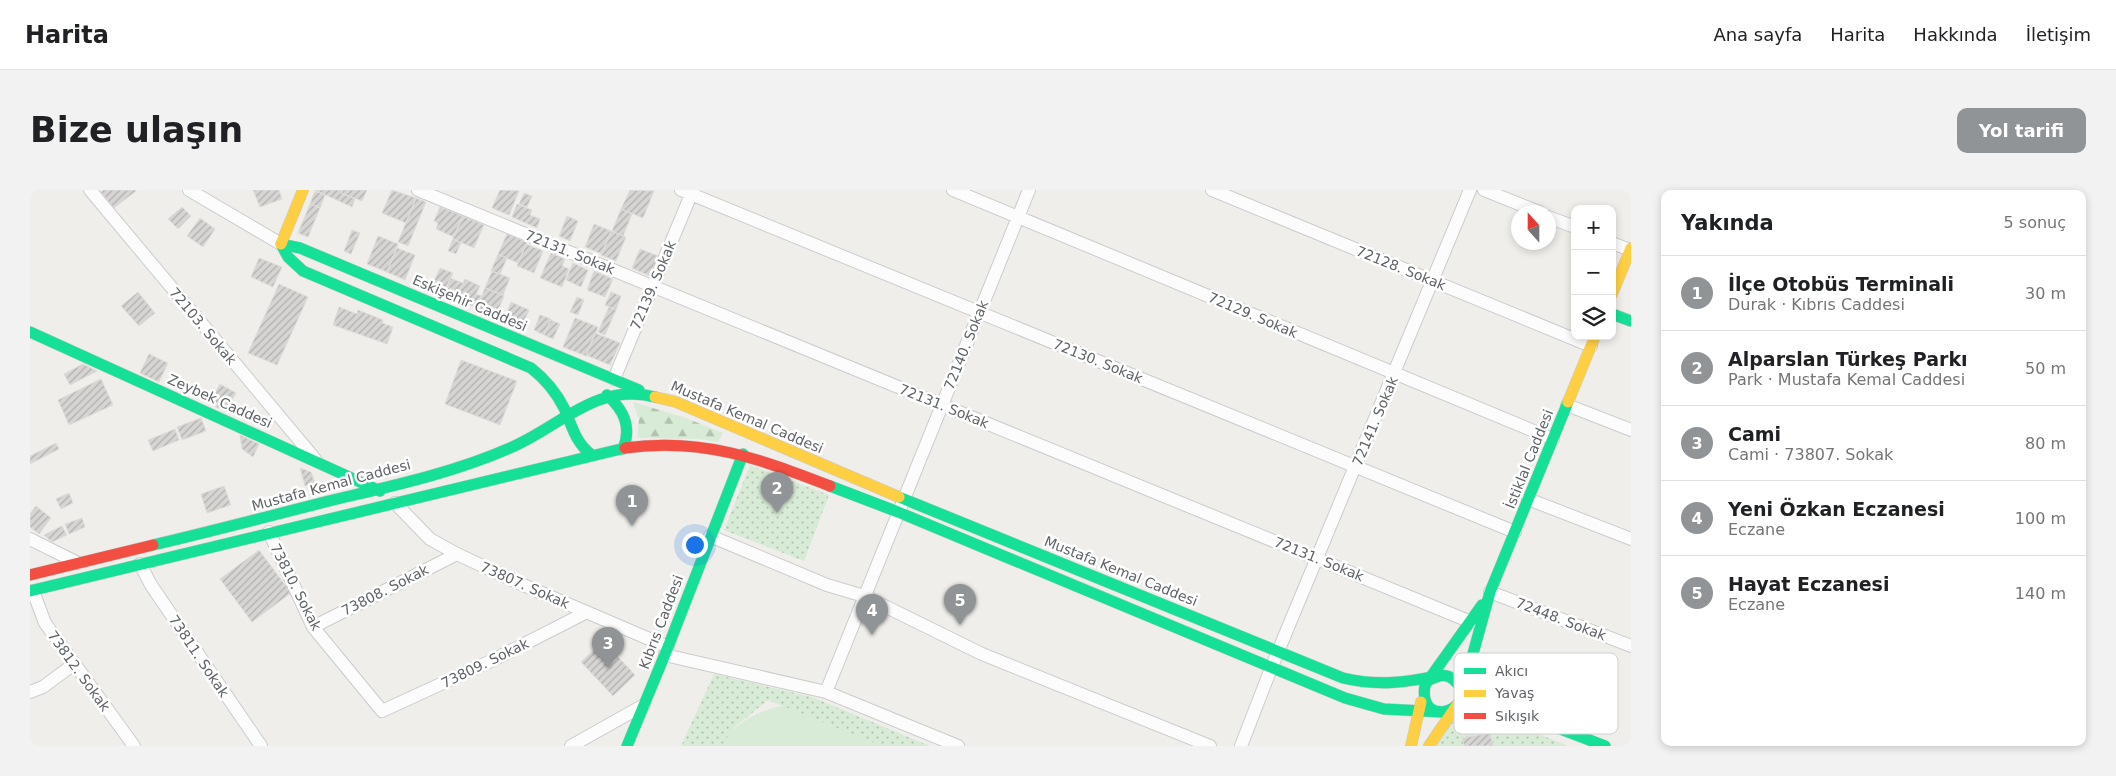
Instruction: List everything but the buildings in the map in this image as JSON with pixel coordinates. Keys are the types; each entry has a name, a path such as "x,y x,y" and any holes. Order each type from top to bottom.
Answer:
{"main road":[{"path":"303,190 281,244 288,257 303,271 532,368 550,385 567,415 576,439 592,455"},
{"name":"Eskişehir Caddesi","path":"281,244 300,248 646,393"},
{"path":"1616,285 1631,249"},
{"path":"1616,316 1631,322"},
{"name":"Zeybek Caddesi","path":"30,332 378,489 395,503"},
{"name":"İstiklal Caddesi","path":"1473,653 1490,592 1593,341"},
{"name":"Mustafa Kemal Caddesi","path":"30,575 378,489 471,463 528,440 587,402 607,395 646,393 676,402 903,499 1343,678 1359,682 1397,684 1433,677"},
{"path":"607,395 619,406 626,421 627,442 623,449"},
{"path":"31,591 592,455 623,449 669,446 701,447 743,454 770,462 898,512 1366,704 1384,709 1419,712 1443,712 1454,708"},
{"name":"Kıbrıs Caddesi","path":"627,746 667,651 743,454"},
{"name":"İstiklal Caddesi","path":"1411,746 1424,691 1490,592"},
{"path":"1433,677 1446,675 1454,680"},
{"path":"1424,691 1424,698 1431,709 1443,712"},
{"name":"İstiklal Caddesi","path":"1429,746 1454,707"},
{"path":"1570,734 1604,746"}],"street":[{"name":"72103. Sokak","path":"90,190 317,461"},
{"path":"190,190 281,244"},
{"name":"72131. Sokak","path":"418,190 1471,622"},
{"name":"72129. Sokak","path":"953,190 1553,439"},
{"name":"72140. Sokak","path":"826,692 1029,190"},
{"name":"72128. Sokak","path":"1212,190 1433,281 1593,341"},
{"name":"72141. Sokak","path":"1241,746 1272,666 1470,190"},
{"path":"1484,190 1522,205"},
{"name":"72139. Sokak","path":"614,380 653,286 688,191"},
{"name":"72130. Sokak","path":"688,191 1515,532"},
{"path":"1556,220 1571,226"},
{"path":"1616,244 1631,249"},
{"path":"1567,406 1631,430"},
{"path":"1528,500 1631,539"},
{"name":"73807. Sokak","path":"395,503 430,539 457,554 587,612 667,651 826,692 958,746"},
{"name":"73810. Sokak","path":"269,532 313,627 382,712"},
{"path":"710,536 827,585 864,596 982,654 1210,746"},
{"path":"30,539 78,563"},
{"name":"73808. Sokak","path":"313,627 457,554"},
{"name":"73811. Sokak","path":"140,564 151,585 261,746"},
{"name":"73812. Sokak","path":"31,591 45,623 134,746"},
{"name":"72448. Sokak","path":"1490,592 1631,646"},
{"name":"73809. Sokak","path":"382,712 493,660 587,612"},
{"path":"30,692 43,687 74,664"},
{"path":"571,746 644,706"}],"green space":[{"path":"633,402 686,418 723,433 718,442 700,439 637,438 639,420"},
{"path":"750,465 829,495 804,561 724,530"},
{"path":"714,674 812,697 930,746 882,746 768,700 735,727 721,746 681,746"},
{"path":"789,705 893,746 717,746 741,723 749,718 767,710"},
{"path":"1454,712 1454,734 1482,734 1477,746 1434,746"},
{"path":"1484,734 1539,734 1568,746 1479,746"}],"traffic: fast":[{"path":"281,244 300,248 639,390"},
{"path":"281,244 288,257 303,271 531,368 554,391 578,439 592,455"},
{"path":"1616,315 1631,321"},
{"path":"30,332 380,491"},
{"path":"153,545 400,484 467,465 510,448 596,401 614,396 634,394 655,397"},
{"path":"607,395 618,407 625,419 627,433 623,449"},
{"path":"1473,653 1490,592 1568,402"},
{"path":"30,591 625,448"},
{"path":"627,746 668,647 743,454"},
{"path":"830,486 898,512 1345,698 1384,709 1443,712"},
{"path":"899,497 1343,678 1380,683 1415,680 1440,675"},
{"path":"1454,707 1447,711 1438,712 1430,708 1425,700 1425,685 1482,605"},
{"path":"1429,680 1445,675 1454,680"},
{"path":"1574,734 1605,746"}],"traffic: slow":[{"path":"281,244 303,190"},
{"path":"1616,284 1631,248"},
{"path":"1568,402 1593,340"},
{"path":"655,397 676,402 899,497"},
{"path":"1411,746 1421,702"},
{"path":"1429,746 1454,709"}],"traffic: jam":[{"path":"625,448 653,445 680,445 705,448 755,459 830,486"},
{"path":"30,575 153,545"}],"place":[{"name":"Alparslan Türkeş Parkı","path":"777,513"},
{"name":"İlçe Otobüs Terminali","path":"632,526"},
{"name":"Hayat Eczanesi","path":"960,625"},
{"name":"Yeni Özkan Eczanesi","path":"872,635"},
{"name":"Cami","path":"608,668"}]}
